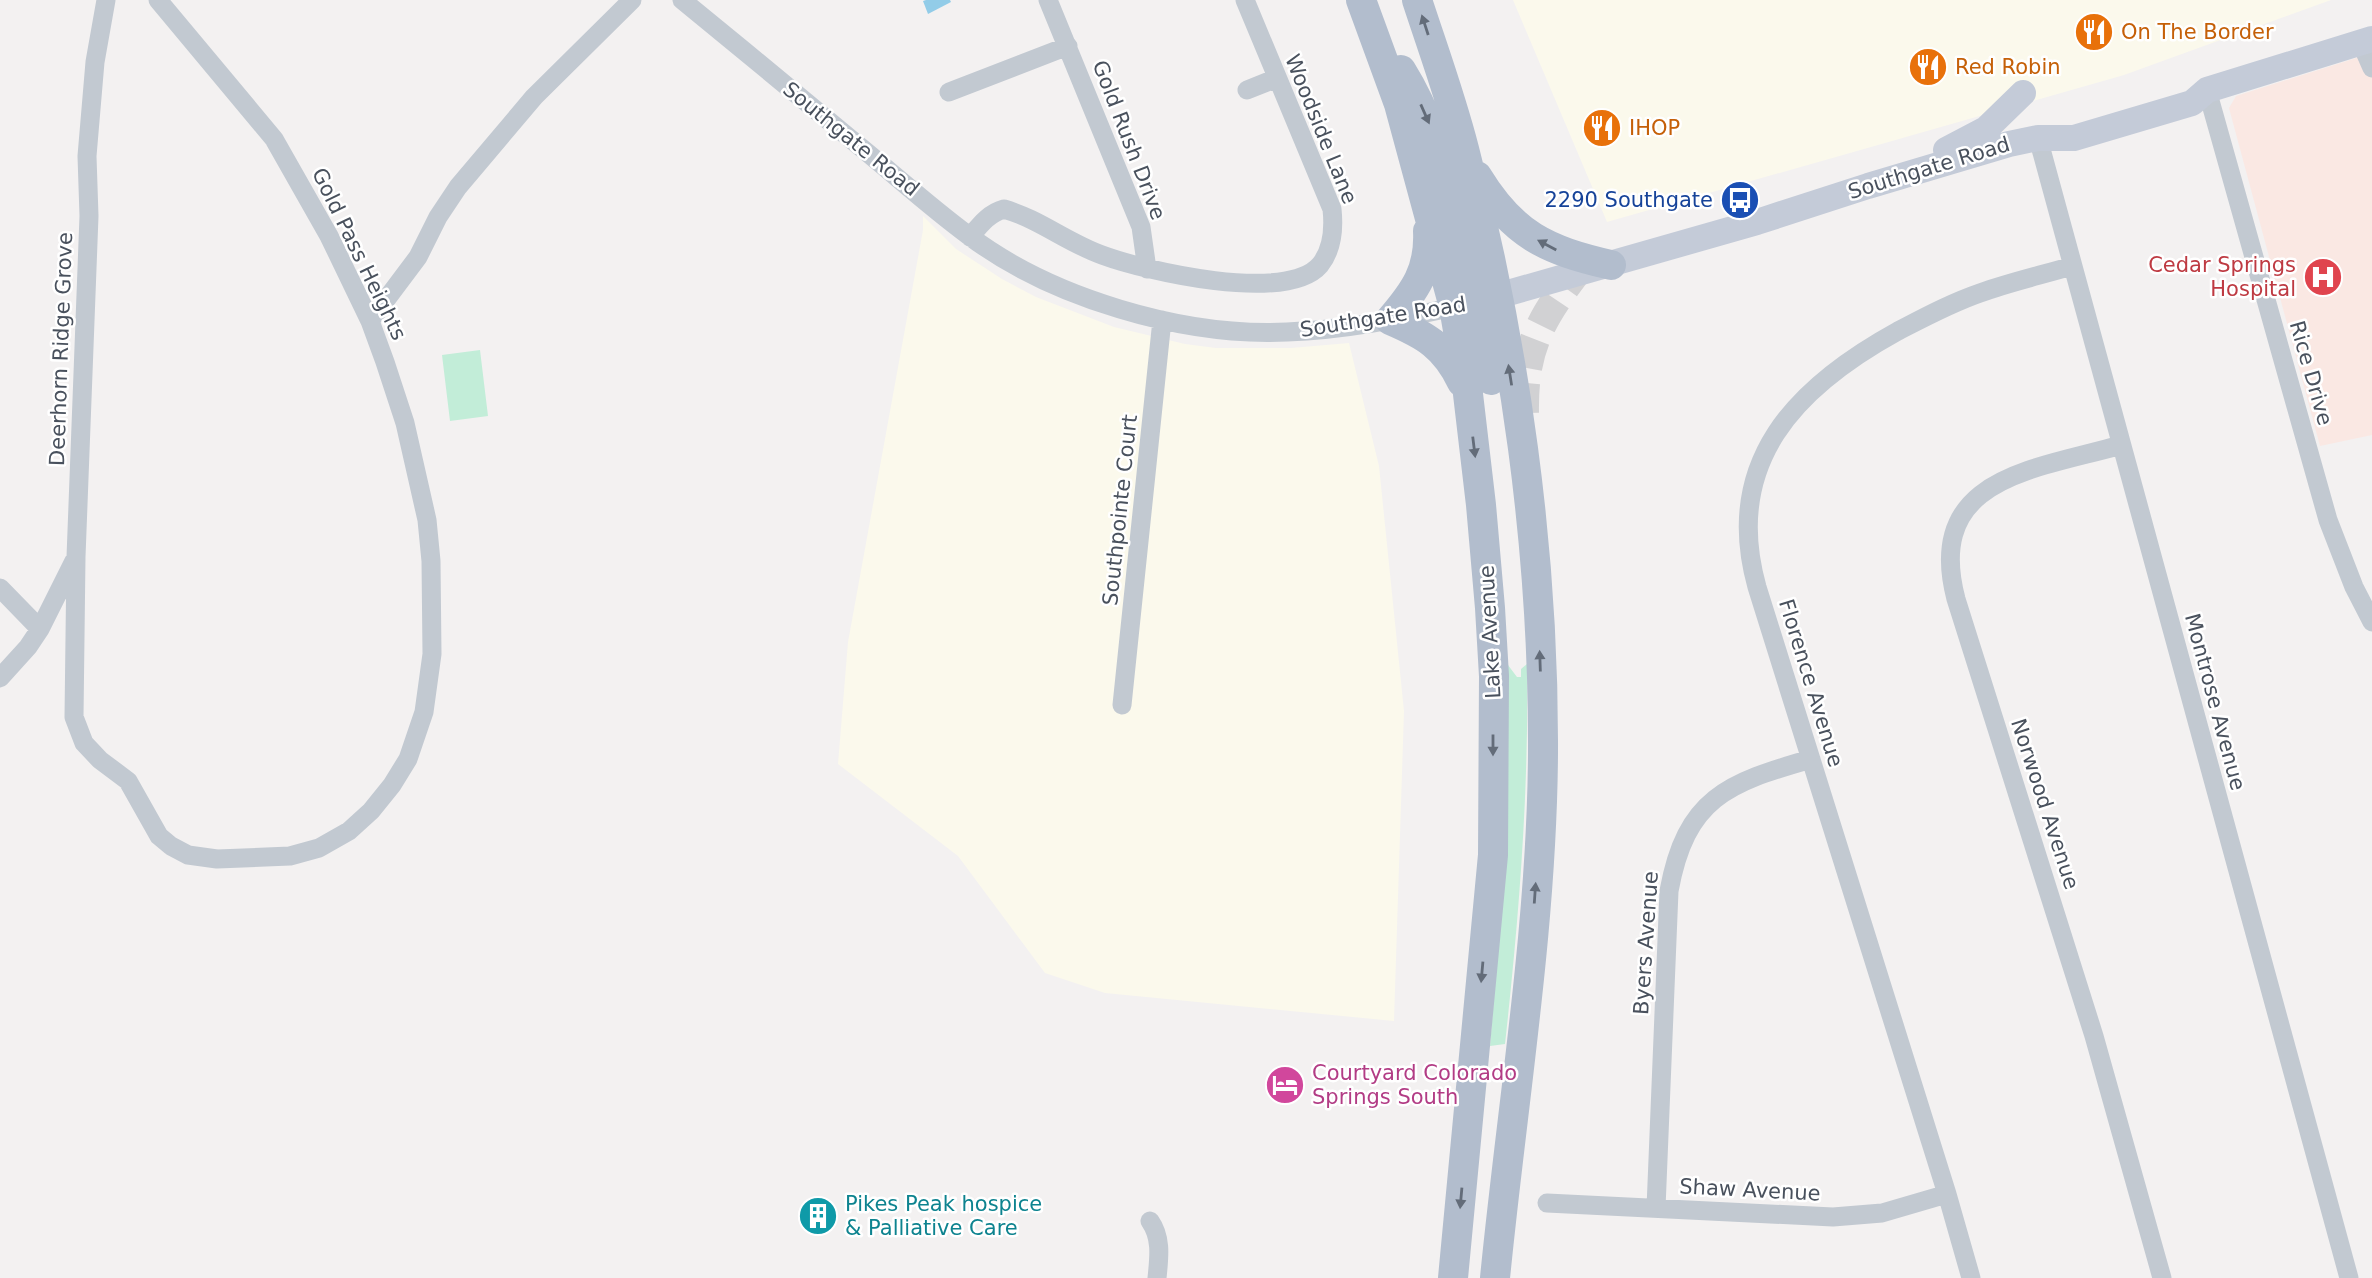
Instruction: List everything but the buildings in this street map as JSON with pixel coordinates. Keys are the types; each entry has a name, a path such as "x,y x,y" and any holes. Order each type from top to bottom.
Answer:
{"main road":[{"name":"Lake Avenue","path":"1417,0 1449,96 1467,162 1476,302 1468,395 1481,505 1494,677 1493,855 1453,1278"},
{"name":"Lake Avenue","path":"1364,6 1399,104 1426,203 1476,302 1524,466 1530,524 1541,672 1543,754 1530,961 1495,1278"},
{"path":"1364,6 1415,92 1433,134 1476,302"},
{"path":"1467,162 1492,200 1528,234 1557,250 1611,265"},
{"path":"1426,203 1427,259 1422,277 1412,294 1390,320 1422,334 1436,345 1455,369 1468,395"}],"street":[{"name":"Deerhorn Ridge Grove","path":"0,678 40,629 76,557 89,216 87,156 95,62 106,0"},
{"name":"Gold Pass Heights","path":"76,557 74,717 84,743 100,760 128,781 159,836 171,846 188,855 217,859 290,856 319,848 349,831 393,785 408,759 424,712 432,654 431,561 427,520 405,423 370,321 325,228 274,139 158,0"},
{"path":"370,321 418,257 458,187 534,97 632,0"},
{"name":"Southgate Road","path":"682,0 970,237 1026,271 1070,292 1162,320 1207,327 1286,332 1390,320 1476,302 1757,222 2009,144 2038,138 2070,122 2189,86 2207,90 2366,41"},
{"name":"Gold Rush Drive","path":"1048,0 1142,227 1147,269"},
{"name":"Woodside Lane","path":"1147,269 1228,282 1276,284 1310,274 1320,265 1332,240 1332,209 1245,0"},
{"path":"2366,41 2372,68"},
{"path":"949,92 1068,46"},
{"path":"1247,90 1277,78"},
{"name":"Rice Drive","path":"2207,90 2328,520 2350,577 2372,622"},
{"path":"1888,180 1986,129 2023,93"},
{"name":"Montrose Avenue","path":"2038,138 2350,1278"},
{"path":"970,237 988,216 1004,209 1086,249 1147,269"},
{"name":"Florence Avenue","path":"1971,1278 1752,567 1749,546 1751,504 1755,481 1770,441 1781,424 1827,376 1873,345 1957,302 2001,286 2072,266"},
{"name":"Southpointe Court","path":"1122,705 1162,320"},
{"name":"Norwood Avenue","path":"2121,445 2014,475 1995,483 1973,501 1957,522 1951,539 1949,558 1956,599 2094,1036 2162,1278"},
{"path":"0,588 40,629"},
{"name":"Byers Avenue","path":"1656,1208 1669,891 1677,852 1697,818 1726,792 1742,781 1811,759"},
{"name":"Shaw Avenue","path":"1547,1203 1856,1216 1904,1208 1947,1194"},
{"path":"1150,1221 1157,1231 1159,1241 1157,1278"}],"shaded area":[{"path":"1513,0 2331,0 2124,75 1607,222"},
{"name":"Cedar Springs Hospital","path":"2372,53 2372,435 2320,446 2229,108 2236,96"},
{"path":"923,216 956,249 1002,279 1036,297 1114,327 1185,344 1216,348 1291,348 1349,343 1379,466 1404,711 1394,1021 1105,993 1045,973 958,856 838,764 848,642 923,230"}],"green space":[{"path":"480,350 488,416 450,421 442,355"},
{"path":"1527,664 1525,807 1510,996 1505,1044 1490,1046 1500,923 1508,665 1517,677 1521,677 1521,669"}],"water":[{"path":"923,1 951,2 928,14"}],"tunnel":[{"path":"1524,413 1526,372 1535,339 1551,308 1574,275"}],"place":[{"name":"On The Border","path":"2094,32"},
{"name":"Red Robin","path":"1928,67"},
{"name":"IHOP","path":"1602,128"},
{"name":"2290 Southgate","path":"1740,200"},
{"name":"Cedar Springs Hospital","path":"2323,277"},
{"name":"Courtyard Colorado Springs South","path":"1285,1085"},
{"name":"Pikes Peak hospice & Palliative Care","path":"818,1216"}]}
